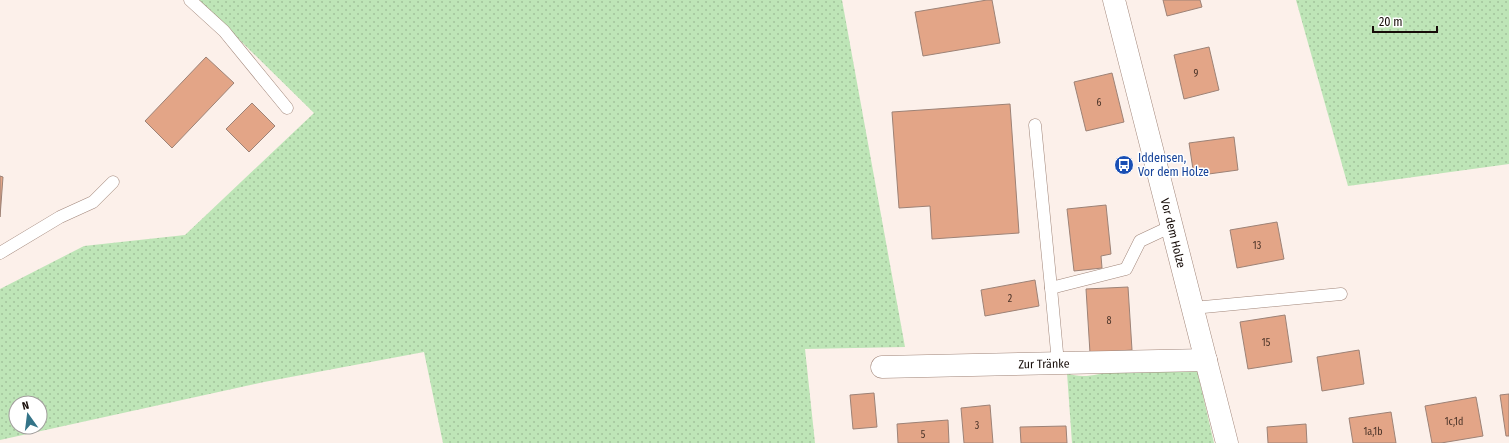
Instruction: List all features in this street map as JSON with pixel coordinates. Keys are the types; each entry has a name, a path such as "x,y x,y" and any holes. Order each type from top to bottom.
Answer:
{"street":[{"name":"Vor dem Holze","path":"1114,0 1226,443"},
{"name":"Zur Tränke","path":"882,367 1206,360"}],"lane":[{"path":"190,0 224,31 287,108"},
{"path":"1035,125 1058,363"},
{"path":"0,253 60,217 93,202 113,182"},
{"path":"1051,288 1126,269 1140,241 1172,226"},
{"path":"1193,308 1341,294"}],"green space":[{"path":"199,0 842,0 905,347 805,349 815,443 443,443 424,352 264,382 48,429 48,395 8,395 8,435 23,435 0,440 0,289 84,246 185,235 314,113"},
{"path":"1296,0 1509,0 1509,164 1348,186"},
{"path":"1113,370 1197,370 1214,443 1072,443 1067,373 1078,376 1090,376"}],"building":[{"path":"992,0 1000,43 923,56 915,12"},
{"path":"1163,0 1200,0 1202,7 1167,16"},
{"path":"1209,47 1219,90 1184,99 1174,55"},
{"path":"206,57 234,83 172,148 145,121"},
{"path":"1112,73 1124,122 1086,131 1074,82"},
{"path":"252,103 275,126 249,152 226,129"},
{"path":"1010,104 1019,233 932,239 930,206 899,208 892,112"},
{"path":"1234,137 1238,170 1194,176 1189,143"},
{"path":"0,176 3,177 0,217"},
{"path":"1106,205 1111,254 1101,256 1102,268 1074,271 1067,209"},
{"path":"1277,222 1284,259 1237,268 1230,230"},
{"path":"1035,280 1039,306 985,316 981,290"},
{"path":"1128,287 1132,350 1090,353 1086,289"},
{"path":"1285,315 1292,362 1248,369 1240,322"},
{"path":"1359,350 1364,384 1322,391 1317,357"},
{"path":"874,393 877,427 853,429 850,395"},
{"path":"1509,394 1509,436 1506,436 1500,395"},
{"path":"1476,397 1483,436 1441,443 1432,443 1425,406"},
{"path":"990,405 993,443 964,443 961,408"},
{"path":"1391,412 1396,443 1353,443 1349,418"},
{"path":"948,420 949,443 898,443 897,424"},
{"path":"1306,424 1307,443 1268,443 1267,427"},
{"path":"1066,426 1067,443 1021,443 1020,427"}],"place":[{"name":"Iddensen, Vor dem Holze","path":"1124,165"}]}
